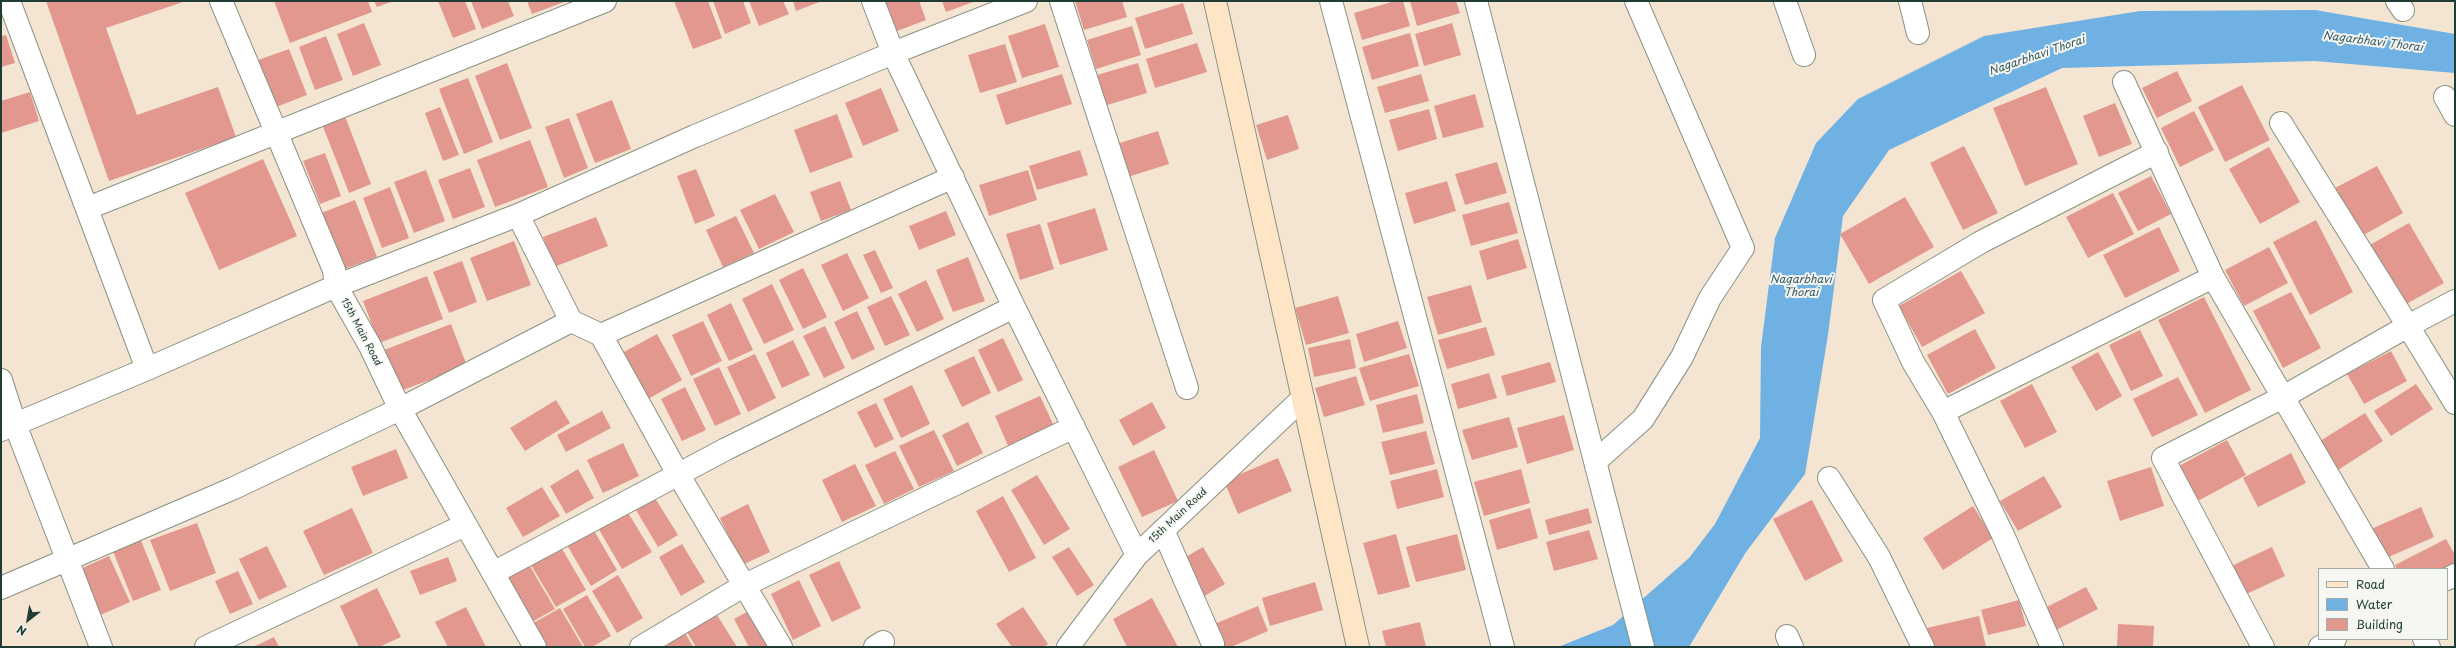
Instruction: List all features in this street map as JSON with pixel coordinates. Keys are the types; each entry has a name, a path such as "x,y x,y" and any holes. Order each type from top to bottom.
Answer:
{"street":[{"path":"9,1 148,369"},
{"name":"15th Main Road","path":"221,1 275,134 334,270 336,286 370,346 400,409 535,647"},
{"path":"88,208 605,1"},
{"path":"873,1 892,53 953,177 1014,307 1137,555"},
{"path":"8,427 148,369 336,286 518,215 695,136 892,53 1026,1"},
{"path":"1061,1 1187,388"},
{"path":"1215,1 1358,647"},
{"path":"1331,1 1504,647"},
{"path":"1476,1 1643,647"},
{"path":"1596,461 1643,419 1682,357 1710,298 1743,248 1636,1"},
{"path":"1785,1 1804,55"},
{"path":"1910,1 1918,32"},
{"path":"2124,82 2214,277 2382,568"},
{"path":"2281,123 2455,403"},
{"path":"2052,647 2003,535 1943,412 1913,362 1884,300 1981,242 2157,152"},
{"path":"601,335 953,177"},
{"path":"518,215 571,321 601,335 678,474 781,647"},
{"path":"1943,412 2214,277"},
{"path":"2262,647 2164,458 2283,397 2455,301"},
{"path":"493,573 678,474 1014,307"},
{"path":"1,588 234,488 400,409 571,321"},
{"path":"1,380 8,427 67,560 101,647"},
{"name":"15th Main Road","path":"1068,647 1137,555 1303,398"},
{"path":"641,647 745,585 1074,428"},
{"path":"1829,478 1879,557 1923,647"},
{"path":"206,647 465,525"},
{"path":"1163,530 1213,644"},
{"path":"2320,647 2333,640"}],"water":[{"name":"Nagarbhavi Thorai","path":"2315,10 2455,34 2455,73 2315,61 2062,68 1889,150 1843,216 1828,335 1805,474 1746,552 1689,647 1558,647 1613,625 1689,558 1715,524 1760,438 1761,347 1775,238 1816,143 1858,99 1984,36 2140,11"}],"building":[{"path":"46,1 186,1 106,28 137,115 218,87 236,137 109,181"},
{"path":"274,1 368,1 372,12 290,43"},
{"path":"374,1 394,1 377,7"},
{"path":"438,1 465,1 476,29 453,38"},
{"path":"471,1 508,1 514,16 482,29"},
{"path":"527,1 567,1 532,14"},
{"path":"674,1 708,1 722,38 693,49"},
{"path":"713,1 743,1 751,23 725,34"},
{"path":"749,1 783,1 789,14 759,26"},
{"path":"793,1 822,1 796,11"},
{"path":"885,1 919,1 926,20 897,31"},
{"path":"942,1 976,1 946,12"},
{"path":"1075,1 1122,1 1127,17 1084,30"},
{"path":"1395,1 1403,1 1410,26 1362,40 1354,13"},
{"path":"1410,1 1456,1 1460,13 1417,26"},
{"path":"1183,3 1193,34 1145,49 1135,18"},
{"path":"364,23 381,65 353,76 337,34"},
{"path":"1452,23 1461,55 1424,66 1415,34"},
{"path":"1045,24 1059,67 1022,78 1008,36"},
{"path":"1132,26 1141,55 1096,69 1087,40"},
{"path":"1410,33 1419,66 1372,80 1362,47"},
{"path":"6,35 15,63 1,67 1,36"},
{"path":"326,36 343,80 315,90 299,47"},
{"path":"1197,43 1207,72 1155,88 1146,59"},
{"path":"1005,44 1017,82 980,93 968,55"},
{"path":"289,49 307,95 276,107 258,60"},
{"path":"507,63 532,128 500,140 475,76"},
{"path":"1138,63 1147,93 1107,105 1097,75"},
{"path":"2177,71 2192,101 2157,118 2142,88"},
{"path":"1062,74 1072,104 1006,125 996,95"},
{"path":"1421,74 1429,101 1385,113 1377,87"},
{"path":"468,78 493,142 464,154 439,89"},
{"path":"2242,85 2270,140 2225,162 2198,107"},
{"path":"2046,87 2078,164 2025,186 1993,108"},
{"path":"881,88 899,131 863,146 845,103"},
{"path":"30,92 39,121 1,133 1,101"},
{"path":"1475,94 1484,127 1443,138 1434,106"},
{"path":"612,100 631,149 595,163 576,114"},
{"path":"2115,103 2132,144 2099,157 2083,116"},
{"path":"440,107 459,155 443,161 425,113"},
{"path":"1429,109 1437,139 1398,151 1389,120"},
{"path":"2194,111 2214,150 2180,167 2161,128"},
{"path":"837,114 853,157 810,173 794,130"},
{"path":"1288,115 1299,149 1267,160 1256,125"},
{"path":"345,116 371,184 349,193 322,124"},
{"path":"569,118 588,168 564,178 545,127"},
{"path":"1158,131 1169,164 1121,179 1110,146"},
{"path":"530,140 548,187 495,207 477,160"},
{"path":"1964,146 1998,213 1963,230 1930,163"},
{"path":"2269,147 2300,202 2260,224 2229,169"},
{"path":"1080,150 1088,175 1037,190 1029,166"},
{"path":"325,153 341,196 320,204 303,161"},
{"path":"263,159 297,236 219,270 185,193"},
{"path":"1497,162 1507,193 1465,205 1455,174"},
{"path":"2377,166 2403,213 2362,236 2335,188"},
{"path":"470,168 485,207 453,219 438,180"},
{"path":"696,169 715,216 695,224 677,176"},
{"path":"426,170 445,221 414,233 394,182"},
{"path":"1028,170 1037,200 989,216 979,185"},
{"path":"2151,176 2171,214 2138,231 2118,193"},
{"path":"840,181 851,210 821,221 810,192"},
{"path":"1447,181 1456,211 1414,224 1405,193"},
{"path":"390,187 409,238 382,248 363,198"},
{"path":"2113,193 2134,234 2088,258 2066,217"},
{"path":"775,194 794,232 759,249 740,210"},
{"path":"1905,197 1934,247 1869,284 1840,234"},
{"path":"355,200 377,257 342,270 321,213"},
{"path":"1509,202 1518,233 1471,246 1462,215"},
{"path":"1095,208 1108,250 1060,265 1047,223"},
{"path":"946,211 956,235 919,250 909,226"},
{"path":"736,216 754,253 723,267 706,230"},
{"path":"596,217 608,246 554,267 543,237"},
{"path":"2316,220 2353,292 2310,315 2273,242"},
{"path":"2409,223 2444,283 2401,307 2366,247"},
{"path":"1040,224 1054,269 1020,280 1006,234"},
{"path":"2159,227 2180,271 2125,298 2103,255"},
{"path":"1518,239 1527,268 1487,280 1479,251"},
{"path":"514,241 531,285 487,301 470,258"},
{"path":"2269,247 2288,283 2244,306 2225,270"},
{"path":"875,250 893,288 881,293 863,255"},
{"path":"847,253 869,298 843,311 821,265"},
{"path":"968,257 985,301 953,312 936,270"},
{"path":"462,261 477,302 449,313 433,272"},
{"path":"803,268 827,317 803,329 779,280"},
{"path":"1961,271 1985,313 1922,347 1899,306"},
{"path":"427,276 443,319 379,343 363,301"},
{"path":"926,280 944,319 917,332 898,294"},
{"path":"772,284 794,330 764,344 742,299"},
{"path":"1471,285 1482,322 1438,335 1427,297"},
{"path":"2291,292 2321,348 2283,368 2253,311"},
{"path":"891,296 910,335 885,346 867,307"},
{"path":"1338,296 1349,333 1306,345 1295,308"},
{"path":"2204,297 2251,390 2205,413 2158,320"},
{"path":"731,303 753,350 729,361 707,315"},
{"path":"857,311 875,349 852,360 834,322"},
{"path":"703,321 722,361 691,376 672,335"},
{"path":"1398,321 1407,348 1364,362 1356,334"},
{"path":"451,324 467,366 395,393 379,352"},
{"path":"825,326 845,368 824,378 803,336"},
{"path":"1486,327 1495,355 1447,369 1438,340"},
{"path":"1975,329 1996,368 1948,394 1927,355"},
{"path":"2140,330 2163,376 2131,391 2109,345"},
{"path":"657,334 682,380 648,399 622,353"},
{"path":"1003,338 1023,380 998,392 978,350"},
{"path":"1350,339 1356,368 1314,377 1308,348"},
{"path":"793,340 810,375 782,388 766,353"},
{"path":"2391,351 2407,381 2364,404 2347,374"},
{"path":"2098,352 2122,396 2096,411 2071,367"},
{"path":"755,354 776,398 748,412 727,367"},
{"path":"1409,354 1419,386 1370,401 1359,368"},
{"path":"974,356 991,393 962,407 944,370"},
{"path":"1550,362 1556,382 1507,396 1501,376"},
{"path":"719,367 741,414 715,426 693,379"},
{"path":"1489,373 1497,398 1458,409 1451,384"},
{"path":"1356,376 1365,405 1324,417 1315,388"},
{"path":"2178,377 2198,415 2152,437 2133,399"},
{"path":"2032,384 2057,432 2025,448 2000,401"},
{"path":"2416,384 2433,409 2391,436 2374,411"},
{"path":"912,385 930,424 901,438 883,399"},
{"path":"685,387 706,430 682,441 661,399"},
{"path":"1417,394 1424,423 1383,433 1376,405"},
{"path":"1040,396 1055,428 1009,448 995,416"},
{"path":"556,400 570,423 525,451 510,428"},
{"path":"1152,402 1166,428 1133,446 1119,420"},
{"path":"876,403 894,439 875,448 857,412"},
{"path":"602,411 611,428 566,452 557,435"},
{"path":"2365,413 2383,441 2338,470 2320,441"},
{"path":"1564,415 1574,450 1527,464 1517,428"},
{"path":"1509,417 1518,447 1472,460 1462,430"},
{"path":"968,422 983,453 957,466 942,435"},
{"path":"934,430 954,471 919,487 899,446"},
{"path":"1426,431 1435,464 1390,475 1381,442"},
{"path":"2227,440 2246,475 2194,503 2175,468"},
{"path":"623,443 639,476 603,493 587,460"},
{"path":"396,449 408,478 363,496 351,467"},
{"path":"1154,450 1178,501 1142,517 1118,467"},
{"path":"895,451 914,489 884,504 865,465"},
{"path":"2291,453 2306,483 2258,507 2243,478"},
{"path":"1278,458 1292,491 1238,514 1224,481"},
{"path":"855,464 876,506 842,522 822,480"},
{"path":"2151,467 2164,506 2120,521 2107,481"},
{"path":"578,469 594,498 566,514 550,486"},
{"path":"1437,469 1444,497 1397,509 1390,481"},
{"path":"1521,469 1530,503 1484,516 1474,482"},
{"path":"1037,475 1070,529 1044,545 1011,490"},
{"path":"2044,476 2062,507 2018,531 2000,501"},
{"path":"542,487 560,516 523,537 506,508"},
{"path":"1003,496 1036,558 1009,572 976,511"},
{"path":"655,498 678,535 658,547 636,510"},
{"path":"1812,500 1843,561 1805,581 1773,519"},
{"path":"748,504 770,552 742,565 720,518"},
{"path":"1973,506 1993,538 1943,570 1923,538"},
{"path":"2421,507 2434,537 2384,559 2371,529"},
{"path":"352,508 373,553 324,575 303,531"},
{"path":"1530,508 1538,538 1497,550 1489,520"},
{"path":"1588,508 1592,523 1549,535 1545,520"},
{"path":"627,511 652,552 622,569 598,528"},
{"path":"197,523 216,573 170,591 150,540"},
{"path":"593,529 617,570 591,586 567,545"},
{"path":"1589,530 1598,559 1554,571 1546,542"},
{"path":"1396,534 1410,587 1378,595 1363,543"},
{"path":"1457,534 1466,570 1416,582 1406,547"},
{"path":"140,538 161,590 133,601 112,549"},
{"path":"2446,539 2455,555 2455,567 2448,569 2396,568 2395,565"},
{"path":"682,544 705,582 681,596 659,557"},
{"path":"267,546 287,587 259,600 239,559"},
{"path":"561,547 586,590 556,607 531,565"},
{"path":"1069,547 1094,585 1077,596 1052,557"},
{"path":"1203,547 1225,584 1201,598 1179,561"},
{"path":"2272,547 2285,576 2240,597 2227,568"},
{"path":"109,556 130,602 98,616 78,570"},
{"path":"448,557 457,581 420,595 410,571"},
{"path":"839,561 861,608 832,622 809,575"},
{"path":"528,563 555,609 528,624 501,578"},
{"path":"238,571 253,604 230,614 215,581"},
{"path":"618,575 643,618 617,633 592,591"},
{"path":"799,580 821,626 793,640 771,594"},
{"path":"1315,582 1323,610 1270,626 1262,598"},
{"path":"2086,587 2098,609 2054,631 2043,609"},
{"path":"377,588 401,637 379,647 359,647 340,606"},
{"path":"587,595 611,636 592,647 585,647 563,609"},
{"path":"1152,598 1178,647 1127,647 1113,619"},
{"path":"2019,600 2026,626 1988,635 1981,610"},
{"path":"1258,606 1268,631 1231,647 1222,647 1212,625"},
{"path":"466,607 486,647 448,647 435,622"},
{"path":"1023,607 1048,644 1044,647 1012,647 996,624"},
{"path":"560,608 583,647 540,647 530,625"},
{"path":"752,609 772,647 749,647 734,619"},
{"path":"717,615 737,647 696,647 687,632"},
{"path":"1979,616 1986,647 1932,647 1927,628"},
{"path":"1420,622 1426,647 1386,647 1382,631"},
{"path":"2118,624 2154,626 2153,647 2117,647"},
{"path":"684,631 693,647 669,647 666,642"},
{"path":"274,637 279,647 253,647"}]}
